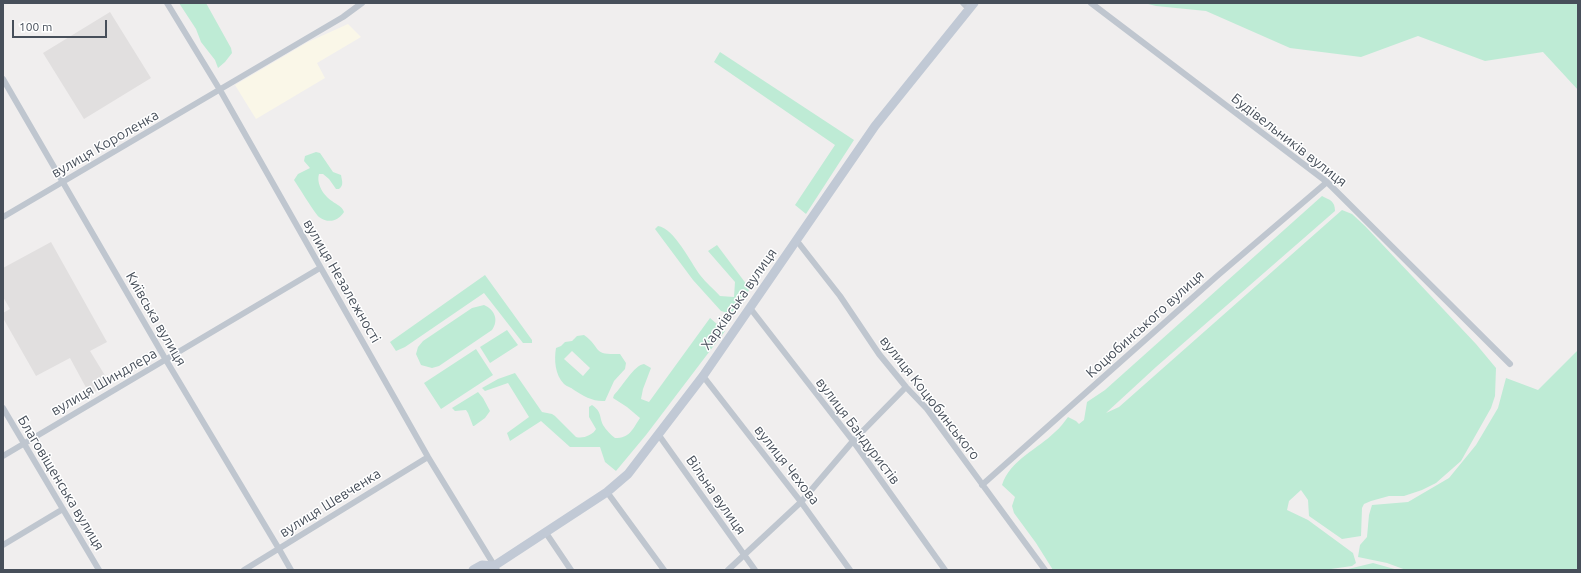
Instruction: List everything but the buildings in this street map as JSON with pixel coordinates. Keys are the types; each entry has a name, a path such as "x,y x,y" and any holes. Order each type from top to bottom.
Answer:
{"street":[{"name":"вулиця Незалежності","path":"167,3 220,90 428,457 494,568"},
{"name":"вулиця Короленка","path":"3,217 343,17 362,3"},
{"name":"Будівельників вулиця","path":"1091,3 1327,182 1510,364"},
{"name":"Харківська вулиця","path":"473,570 482,565 494,568 607,492 628,474 703,376 875,126 969,5"},
{"name":"Київська вулиця","path":"3,78 166,360 291,570"},
{"name":"Коцюбинського вулиця","path":"982,485 1217,276 1327,182"},
{"name":"вулиця Коцюбинського","path":"797,241 840,296 880,354 906,387 926,409 1045,570"},
{"name":"вулиця Шиндлера","path":"3,456 320,268"},
{"name":"вулиця Бандуристів","path":"750,308 853,441 945,570"},
{"name":"вулиця Чехова","path":"703,376 801,502 850,570"},
{"path":"728,570 801,502 853,441 906,387"},
{"name":"Благовіщенська вулиця","path":"3,408 99,570"},
{"name":"Вільна вулиця","path":"658,434 755,570"},
{"name":"вулиця Шевченка","path":"244,570 428,457"},
{"path":"607,492 664,570"},
{"path":"3,545 63,509"},
{"path":"546,533 571,570"}],"shaded area":[{"path":"110,12 151,78 84,119 43,53"},
{"path":"348,24 361,37 317,63 325,78 256,119 235,85 308,42"},
{"path":"51,242 107,342 90,351 109,382 90,395 70,358 36,376 3,318 3,313 10,309 3,297 3,268"}],"green space":[{"path":"179,3 206,3 231,48 232,53 218,68 215,60 201,42 196,29"},
{"path":"1144,3 1578,3 1578,90 1543,52 1485,61 1418,36 1361,57 1290,48 1206,11 1156,6"},
{"path":"720,52 854,140 806,214 795,205 835,145 714,62"},
{"path":"316,152 320,153 333,172 341,175 342,186 339,189 336,189 329,179 323,174 319,174 318,178 324,193 329,199 341,207 344,212 339,218 330,221 319,217 294,180 298,174 310,168 304,161 305,156"},
{"path":"1322,196 1333,203 1335,211 1156,367 1106,413 1119,407 1342,210 1352,214 1365,226 1476,344 1496,368 1495,396 1491,408 1461,461 1436,483 1422,490 1404,496 1389,496 1364,504 1362,508 1361,536 1342,539 1309,516 1308,500 1301,490 1289,501 1287,510 1308,520 1353,553 1356,563 1352,566 1324,570 1053,570 1036,543 1014,513 1012,506 1015,497 1002,485 1011,469 1057,430 1068,417 1079,424 1084,420 1087,402 1105,390"},
{"path":"658,226 664,228 676,239 700,275 720,296 734,297 735,282 708,251 717,245 750,289 731,314 721,311 693,280 655,229"},
{"path":"485,275 532,340 532,343 523,343 484,293 405,347 396,351 390,342"},
{"path":"484,305 493,312 495,316 495,323 492,330 439,366 432,368 421,365 416,354 418,347 423,341 472,308"},
{"path":"710,318 725,331 646,435 616,471 605,462 600,447 570,447 541,421 510,441 507,433 529,417 508,383 485,391 482,388 498,379 515,373 542,412 555,416 576,437 588,436 596,429 589,417 589,407 592,405 599,412 603,425 610,434 615,438 624,437 633,430 640,418 613,398 614,395 632,372 640,365 644,364 651,368 641,399 649,402"},
{"path":"507,330 518,345 490,363 480,347"},
{"path":"584,335 601,352 620,354 626,363 625,369 614,381 605,401 593,400 565,385 557,372 555,362 556,348 565,342 572,341 577,336","holes":["572,351 590,368 583,376 564,359"]},
{"path":"476,349 493,375 441,409 424,383"},
{"path":"1578,350 1578,570 1406,570 1387,563 1358,557 1360,545 1367,537 1369,515 1372,505 1408,502 1449,478 1476,445 1498,408 1506,378 1538,390"},
{"path":"478,392 490,411 485,418 473,426 466,410 455,411 452,408"},
{"path":"1373,563 1398,570 1344,570"}]}
